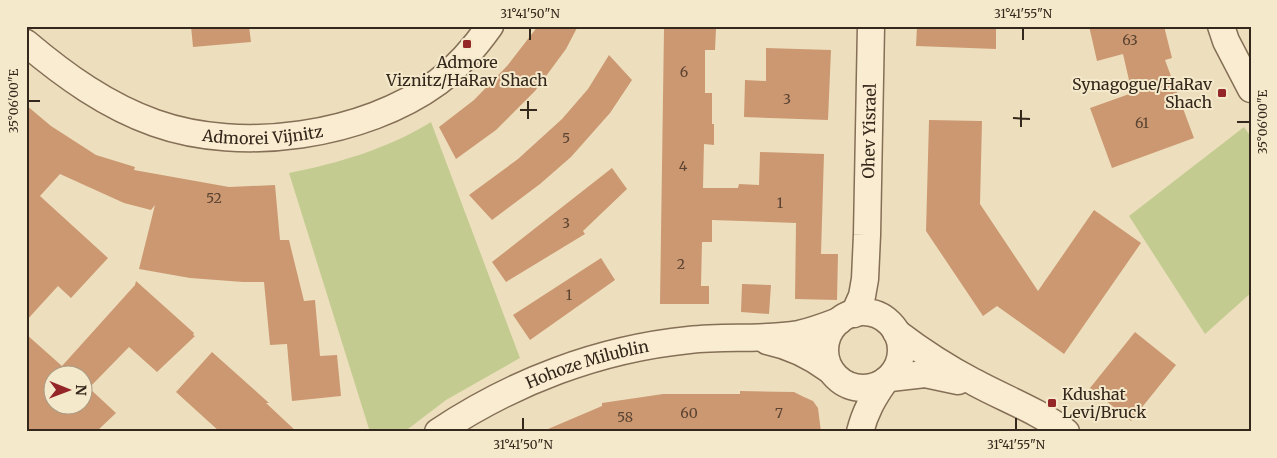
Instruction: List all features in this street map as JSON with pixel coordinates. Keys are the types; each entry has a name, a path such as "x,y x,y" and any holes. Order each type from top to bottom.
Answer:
{"street":[{"name":"Admorei Vijnitz","path":"26,43 51,64 85,88 126,111 156,123 187,131 226,138 260,138 300,134 343,125 378,114 402,103 438,82 470,53 490,26"},
{"name":"Ohev Yisrael","path":"867,235 871,26"},
{"path":"1220,26 1251,89"},
{"path":"858,432 853,403 848,392 826,360 827,339 832,329 846,318 862,296 865,279 867,235"},
{"path":"858,432 871,400 896,370 901,351 900,341 891,326 874,279 867,235"},
{"path":"749,337 776,337 800,334 865,312 876,315 924,353 990,390 1044,416 1066,432"},
{"path":"749,337 790,347 813,358 850,386 862,389 874,387 888,379 925,374 990,390"},
{"name":"Hohoze Milublin","path":"438,432 509,391 594,358 658,344 698,339 749,337"}],"green space":[{"path":"431,122 520,358 446,400 404,432 370,432 289,173 326,165 362,154 397,140"},
{"path":"1244,127 1251,137 1251,293 1205,334 1129,216"}],"building":[{"path":"191,26 249,26 251,42 193,47"},
{"path":"538,26 578,26 566,49 535,91 496,130 456,159 439,127 474,100 507,66"},
{"path":"917,26 996,26 996,49 916,46"},
{"path":"1089,26 1164,26 1172,58 1165,60 1194,138 1112,168 1090,108 1132,93 1123,54 1097,61"},
{"path":"664,28 716,29 715,50 705,50 705,93 712,93 714,145 704,144 703,188 738,188 739,184 759,185 760,152 824,154 821,254 838,254 837,300 795,299 796,223 712,220 712,242 702,242 701,286 709,286 709,304 660,304"},
{"path":"766,48 831,50 828,120 744,117 745,80 766,81"},
{"path":"609,55 632,80 610,113 571,157 540,184 492,220 469,195 518,159 562,119 588,89"},
{"path":"26,105 51,126 96,155 135,167 134,170 229,187 275,185 280,240 289,240 304,301 315,300 320,356 337,355 341,396 292,401 287,344 270,345 264,282 190,278 139,269 155,205 151,210 124,203 60,174 40,196 108,258 71,298 58,286 26,321"},
{"path":"929,120 982,121 980,204 1038,291 1094,210 1141,243 1064,354 997,306 983,316 926,231"},
{"path":"612,168 627,189 583,231 585,234 506,282 492,262"},
{"path":"601,258 615,280 530,340 513,315"},
{"path":"136,281 194,333 193,335 195,336 157,372 129,347 92,385 92,366 62,366 135,285"},
{"path":"742,284 771,285 769,314 741,312"},
{"path":"1135,332 1176,365 1131,421 1090,388"},
{"path":"26,334 62,366 42,366 42,416 92,416 92,391 116,413 96,432 32,432 26,425"},
{"path":"212,352 269,403 266,403 297,432 220,432 176,392"},
{"path":"740,391 794,392 813,401 818,408 821,432 541,432 602,406 602,403 663,394 740,394"}],"place":[{"name":"Admore Viznitz/HaRav Shach","path":"467,44"},
{"name":"Synagogue/HaRav Shach","path":"1222,93"},
{"name":"Kdushat Levi/Bruck","path":"1052,403"}]}
